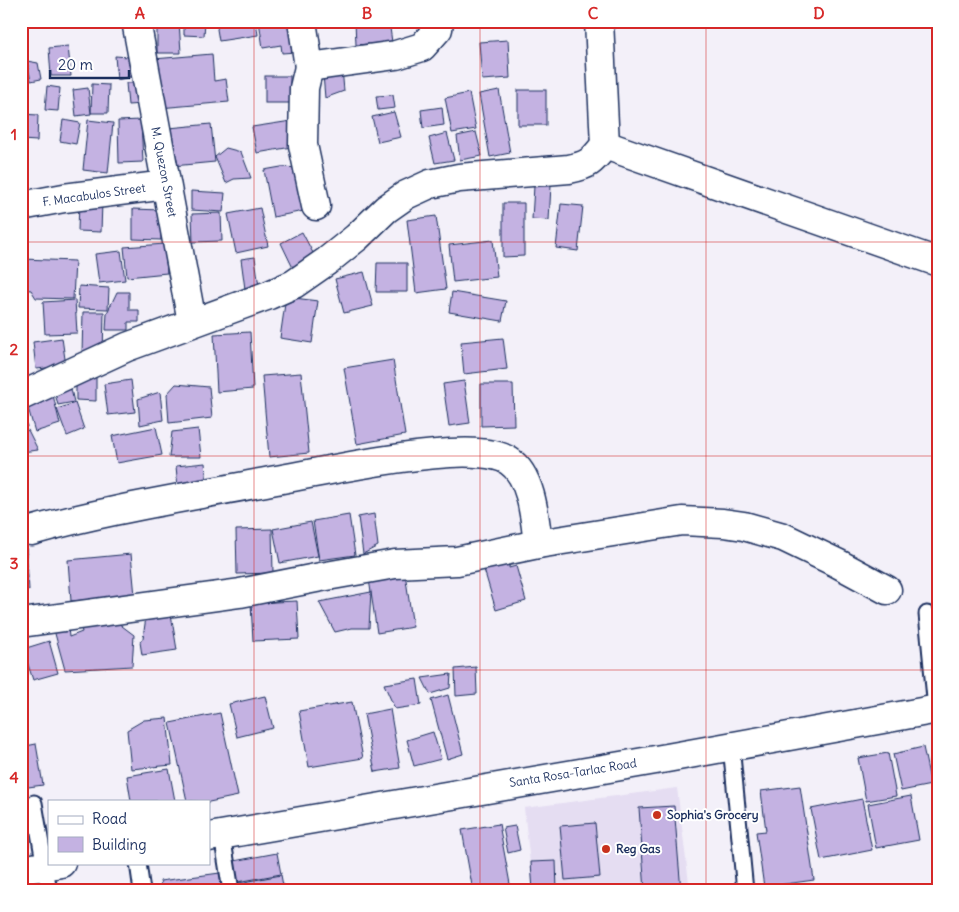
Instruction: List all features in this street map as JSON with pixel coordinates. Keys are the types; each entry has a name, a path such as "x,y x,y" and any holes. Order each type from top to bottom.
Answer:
{"main road":[{"name":"M. Quezon Street","path":"136,21 192,322"},
{"path":"302,21 309,66 304,88 303,145 316,206"},
{"path":"309,66 396,55 420,34 438,30 439,21"},
{"path":"21,396 127,347 294,284 357,237 386,209 406,195 430,184 459,178 585,166 592,161 605,145 599,21"},
{"path":"605,145 938,262"},
{"name":"F. Macabulos Street","path":"21,206 64,198 166,185"},
{"path":"31,531 80,517 251,485 400,458 451,453 496,456 510,462 515,467 524,480 530,498 538,544"},
{"path":"21,623 240,593 396,564 457,560 538,544 682,521 723,523 765,531 783,537 887,590"},
{"name":"Santa Rosa-Tarlac Road","path":"215,836 937,709"}],"lane":[{"path":"927,614 937,709"},
{"path":"731,745 745,891"},
{"path":"34,802 44,873"},
{"path":"215,836 231,891"},
{"path":"138,864 142,891"}],"shaded area":[{"name":"Reg Gas","path":"677,788 690,891 533,891 524,808"}],"building":[{"path":"157,21 179,21 181,53 157,53"},
{"path":"184,21 205,21 204,36 184,35"},
{"path":"221,21 256,21 258,35 219,41 217,29"},
{"path":"259,21 292,21 296,52 282,53 281,45 263,48"},
{"path":"355,21 389,21 392,42 356,45"},
{"path":"508,40 510,78 482,80 479,42"},
{"path":"68,46 71,76 51,76 49,48"},
{"path":"212,54 214,81 226,79 229,102 159,108 154,59"},
{"path":"115,56 129,57 130,77 117,80"},
{"path":"27,61 38,63 41,79 31,81"},
{"path":"342,68 344,91 325,98 323,74"},
{"path":"265,76 290,76 290,103 265,103"},
{"path":"126,83 140,83 142,104 128,105"},
{"path":"92,84 109,85 108,113 91,113"},
{"path":"47,86 60,88 58,111 45,110"},
{"path":"88,88 91,114 76,116 73,90"},
{"path":"499,90 510,153 490,157 479,94"},
{"path":"518,90 546,90 546,125 518,125"},
{"path":"469,93 476,129 452,133 445,98"},
{"path":"393,95 395,108 378,110 376,96"},
{"path":"442,107 444,125 423,128 421,110"},
{"path":"394,112 401,137 378,142 372,117"},
{"path":"21,114 38,115 37,141 21,140"},
{"path":"63,120 80,123 76,144 60,141"},
{"path":"88,120 113,123 108,173 83,170"},
{"path":"141,120 143,162 119,163 118,121"},
{"path":"298,120 303,145 257,153 252,127"},
{"path":"211,124 215,162 173,166 169,128"},
{"path":"476,132 482,156 460,160 457,136"},
{"path":"447,133 454,160 435,163 429,138"},
{"path":"226,148 241,152 251,178 234,179 226,183 215,157"},
{"path":"281,167 301,168 309,210 273,217 264,170"},
{"path":"534,186 551,186 549,220 532,219"},
{"path":"191,191 225,193 223,212 191,210"},
{"path":"79,202 102,202 101,232 78,231"},
{"path":"503,203 524,203 524,256 503,257"},
{"path":"561,204 583,206 578,251 556,248"},
{"path":"260,208 268,246 236,253 228,214"},
{"path":"133,209 161,210 161,240 133,239"},
{"path":"221,213 222,241 193,242 192,214"},
{"path":"436,216 446,289 416,293 407,220"},
{"path":"302,232 313,253 294,270 281,243"},
{"path":"493,240 497,277 453,282 449,245"},
{"path":"165,244 167,273 127,277 124,247"},
{"path":"121,251 125,280 99,283 95,254"},
{"path":"255,257 259,287 245,289 241,259"},
{"path":"22,259 75,261 73,299 36,298 31,290 21,289"},
{"path":"377,263 407,263 407,292 376,292"},
{"path":"364,272 373,306 344,313 335,279"},
{"path":"79,286 109,288 108,309 78,308"},
{"path":"117,292 129,292 129,310 139,310 139,322 128,322 128,330 106,330 107,313"},
{"path":"452,292 506,301 502,321 449,312"},
{"path":"286,297 318,301 312,343 280,338"},
{"path":"75,300 77,333 45,334 43,302"},
{"path":"21,303 25,303 24,331 21,331"},
{"path":"83,312 104,312 103,355 82,354"},
{"path":"250,332 253,389 217,392 214,334"},
{"path":"62,338 66,366 36,369 33,342"},
{"path":"503,338 507,369 464,374 461,342"},
{"path":"393,360 405,435 357,444 344,368"},
{"path":"96,370 96,401 76,400 76,372"},
{"path":"301,373 309,453 269,457 262,376"},
{"path":"131,380 135,412 108,415 104,384"},
{"path":"69,381 74,402 58,405 53,385"},
{"path":"464,381 470,423 449,426 443,384"},
{"path":"176,384 209,387 212,418 169,423 167,394"},
{"path":"481,384 513,384 514,425 481,426"},
{"path":"52,391 60,424 35,432 26,401"},
{"path":"160,392 163,420 140,425 138,399"},
{"path":"75,403 84,429 67,436 57,409"},
{"path":"23,407 27,427 21,428 21,408"},
{"path":"156,427 162,455 117,463 112,436"},
{"path":"198,429 201,457 169,457 172,432"},
{"path":"28,430 38,450 21,452 21,433"},
{"path":"205,463 207,485 178,488 176,466"},
{"path":"374,514 378,546 363,554 358,517"},
{"path":"349,515 355,555 319,560 313,521"},
{"path":"311,522 318,556 280,563 273,529"},
{"path":"21,528 25,528 29,590 21,590"},
{"path":"272,529 273,573 237,574 236,530"},
{"path":"131,554 135,596 71,601 68,560"},
{"path":"510,558 509,568 516,566 526,601 496,610 483,566"},
{"path":"405,573 413,627 377,633 369,579"},
{"path":"371,592 369,628 352,628 335,632 319,602"},
{"path":"297,601 299,639 253,641 251,603"},
{"path":"171,614 177,650 142,655 140,642 143,638 146,617"},
{"path":"114,620 134,635 132,666 65,670 54,630 68,628 69,637 82,632 80,624"},
{"path":"49,641 58,673 33,680 23,649"},
{"path":"476,667 477,694 456,696 455,669"},
{"path":"451,674 450,688 430,694 422,678"},
{"path":"417,679 421,705 395,709 384,684"},
{"path":"448,695 463,754 447,759 431,700"},
{"path":"265,696 273,728 237,737 229,704"},
{"path":"352,702 363,758 309,767 299,711"},
{"path":"390,709 400,768 375,772 364,714"},
{"path":"220,713 238,796 210,802 210,800 187,800 170,723"},
{"path":"167,718 172,765 131,769 127,730 144,720"},
{"path":"433,732 441,759 414,766 407,740"},
{"path":"36,744 43,785 21,788 21,747"},
{"path":"923,747 931,785 901,791 893,754"},
{"path":"888,753 896,796 866,801 858,758"},
{"path":"169,769 175,800 131,800 127,776"},
{"path":"800,786 814,880 764,887 756,832 766,831 761,791"},
{"path":"911,796 919,840 876,848 868,804"},
{"path":"862,799 872,850 821,860 811,809"},
{"path":"674,806 681,891 645,891 639,808"},
{"path":"595,823 600,877 565,880 560,826"},
{"path":"499,824 510,884 473,891 462,830"},
{"path":"515,826 520,850 508,853 503,828"},
{"path":"935,839 938,839 938,891 934,891"},
{"path":"277,853 281,874 238,882 234,861"},
{"path":"556,861 557,891 533,891 531,862"},
{"path":"220,873 222,891 162,891 160,881"},
{"path":"281,875 284,891 241,891 239,883"},
{"path":"811,884 812,891 768,891"},
{"path":"877,887 902,889 901,891 877,891"}],"place":[{"name":"Sophia's Grocery","path":"657,815"},
{"name":"Reg Gas","path":"606,849"}]}
